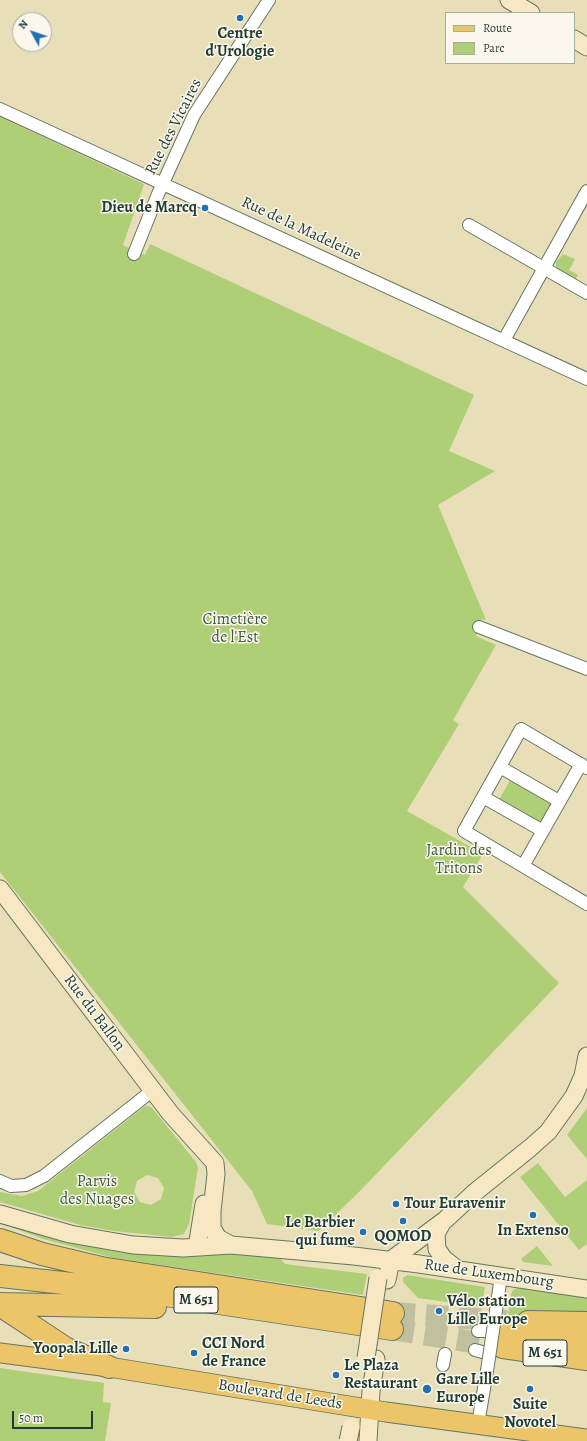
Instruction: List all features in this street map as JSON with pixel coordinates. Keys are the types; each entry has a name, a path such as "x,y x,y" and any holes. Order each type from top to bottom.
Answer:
{"highway":[{"path":"0,1227 49,1245 107,1260 155,1269 205,1285"},
{"name":"M 651","path":"0,1240 42,1254 90,1266 205,1285 392,1321 350,1323 152,1293 39,1282 0,1276"},
{"path":"0,1304 142,1306 264,1318 350,1323"},
{"path":"0,1304 65,1348 109,1367"},
{"path":"499,1336 587,1323"},
{"name":"M 651","path":"499,1336 587,1342"},
{"name":"M 651","path":"499,1336 587,1359"}],"main road":[{"name":"Boulevard de Leeds","path":"0,1353 109,1367 363,1408 587,1439"}],"street":[{"name":"Rue des Vicaires","path":"134,254 163,184 200,105 268,0"},
{"path":"509,0 529,12"},
{"path":"575,40 587,47"},
{"name":"Rue de la Madeleine","path":"0,109 587,379"},
{"path":"504,340 587,191"},
{"path":"469,225 587,293"},
{"path":"479,627 587,669"},
{"path":"522,866 559,801 584,766 521,729 464,831 522,866 587,904"},
{"path":"500,767 559,801"},
{"path":"483,797 543,831"},
{"name":"Rue du Ballon","path":"0,889 189,1136 215,1163 216,1174 212,1211 212,1228 218,1238 232,1245"},
{"path":"386,1260 442,1223 474,1192 530,1148 557,1122 579,1087 587,1056"},
{"path":"0,1182 11,1186 26,1185 44,1176 153,1090"},
{"name":"Rue du Ballon","path":"189,1136 209,1169 197,1247"},
{"path":"349,1434 371,1391 371,1358 382,1279 388,1250 432,1216 474,1192"},
{"name":"Rue de Luxembourg","path":"0,1214 45,1228 94,1239 167,1248 232,1245 386,1260 587,1289"},
{"path":"442,1223 436,1234 437,1250 444,1259 458,1270"},
{"path":"478,1424 487,1371 499,1336 498,1297 501,1276"},
{"path":"478,1331 499,1336"},
{"path":"475,1350 499,1336"},
{"path":"363,1408 369,1436"}],"green space":[{"name":"Cimetière de l'Est","path":"0,117 144,184 123,245 145,255 150,244 474,395 449,451 495,471 438,505 486,620 482,619 476,636 496,645 453,720 459,724 407,811 483,854 463,887 559,983 360,1191 319,1231 267,1224 252,1191 0,872"},
{"path":"563,254 575,259 569,270 578,275 575,281 556,268 556,262"},
{"path":"515,771 560,797 539,834 494,809"},
{"name":"Parvis des Nuages","path":"145,1106 149,1106 153,1109 196,1162 198,1168 189,1224 184,1234 172,1237 114,1231 80,1225 0,1202 0,1192 22,1196 38,1191","holes":["147,1175 158,1178 164,1188 161,1199 151,1205 140,1202 134,1192 137,1181"]},
{"path":"587,1108 587,1159 567,1135"},
{"path":"538,1163 565,1197 587,1180 587,1244 579,1250 520,1177"},
{"path":"4,1220 57,1236 277,1253 285,1264 367,1274 363,1295 114,1258 43,1239 3,1224"},
{"path":"537,1246 553,1266 523,1262 521,1259"},
{"path":"407,1275 485,1287 482,1307 418,1298 403,1282 403,1278"},
{"path":"521,1286 587,1293 587,1317 508,1316 511,1294 513,1290"},
{"path":"0,1368 104,1383 103,1402 111,1403 105,1441 0,1441"}],"tunnel":[{"path":"393,1313 507,1321"},
{"path":"392,1329 503,1347"}],"place":[{"name":"Centre d'Urologie","path":"240,18"},
{"name":"Dieu de Marcq","path":"205,208"},
{"name":"Tour Euravenir","path":"396,1204"},
{"name":"In Extenso","path":"533,1215"},
{"name":"QOMOD","path":"403,1221"},
{"name":"Le Barbier qui fume","path":"363,1232"},
{"name":"Vélo station Lille Europe","path":"439,1311"},
{"name":"Yoopala Lille","path":"126,1349"},
{"name":"CCI Nord de France","path":"194,1353"},
{"name":"Le Plaza Restaurant","path":"336,1375"},
{"name":"Gare Lille Europe","path":"427,1389"},
{"name":"Suite Novotel","path":"530,1389"}],"park label":[{"name":"Jardin des Tritons","path":"459,860"}]}
